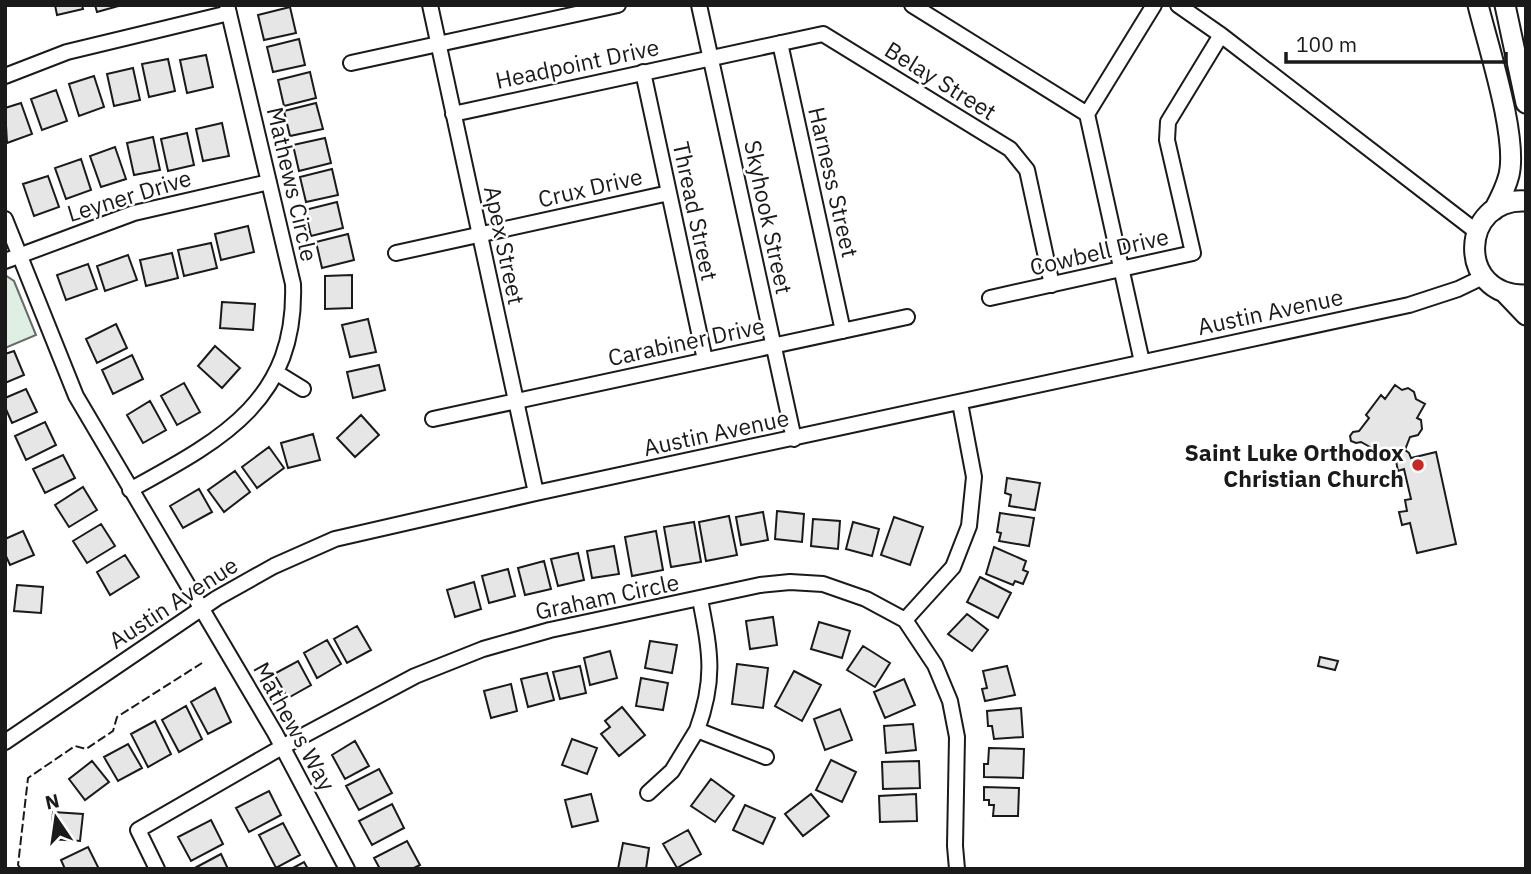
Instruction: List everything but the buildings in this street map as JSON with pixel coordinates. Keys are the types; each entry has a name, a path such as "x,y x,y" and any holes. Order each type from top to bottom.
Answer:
{"main road":[{"path":"1478,5 1511,150 1509,173 1494,210"},
{"path":"1505,5 1526,103"},
{"path":"1526,201 1511,202 1494,210 1481,223 1474,250 1475,260 1489,284 1506,293 1526,315"},
{"path":"1506,293 1526,295"}],"street":[{"name":"Apex Street","path":"430,5 536,494"},
{"path":"351,63 618,5"},
{"name":"Skyhook Street","path":"699,5 794,439"},
{"path":"912,5 1087,114"},
{"path":"1142,362 1087,114 1154,5"},
{"path":"1178,5 1221,35 1477,232"},
{"path":"5,76 68,52 228,9"},
{"name":"Mathews Circle","path":"130,490 227,432 266,392 288,344 294,311 293,284 228,9"},
{"name":"Belay Street","path":"711,57 823,34 1010,149 1027,170 1052,285"},
{"name":"Cowbell Drive","path":"990,298 1193,253 1167,140 1168,122 1221,35"},
{"name":"Harness Street","path":"780,43 843,331"},
{"name":"Headpoint Drive","path":"453,114 711,57"},
{"name":"Thread Street","path":"643,72 705,360"},
{"name":"Leyner Drive","path":"12,258 134,214 269,181"},
{"name":"Crux Drive","path":"396,253 669,193"},
{"path":"5,219 12,258 76,397 201,608"},
{"name":"Austin Avenue","path":"5,742 201,608 274,566 335,539 1409,305 1458,289 1483,276"},
{"name":"Carabiner Drive","path":"433,419 907,317"},
{"path":"277,373 303,389"},
{"path":"905,620 953,567 969,526 974,477 960,403"},
{"name":"Graham Circle","path":"157,869 138,830 282,747 415,676 483,649 550,630 760,585 790,582 823,584 866,599 905,620 934,665 950,701 957,737 957,869"},
{"path":"648,793 672,771 697,730 706,705 710,679 710,650 699,599"},
{"name":"Mathews Way","path":"201,608 282,747 347,869"},
{"path":"697,730 766,757"}],"green space":[{"path":"5,275 14,281 36,335 5,348"}],"fence":[{"path":"21,869 18,865 28,778 75,746 86,749 113,731 117,717 202,663"}],"place":[{"name":"Saint Luke Orthodox Christian Church","path":"1418,465"}]}
